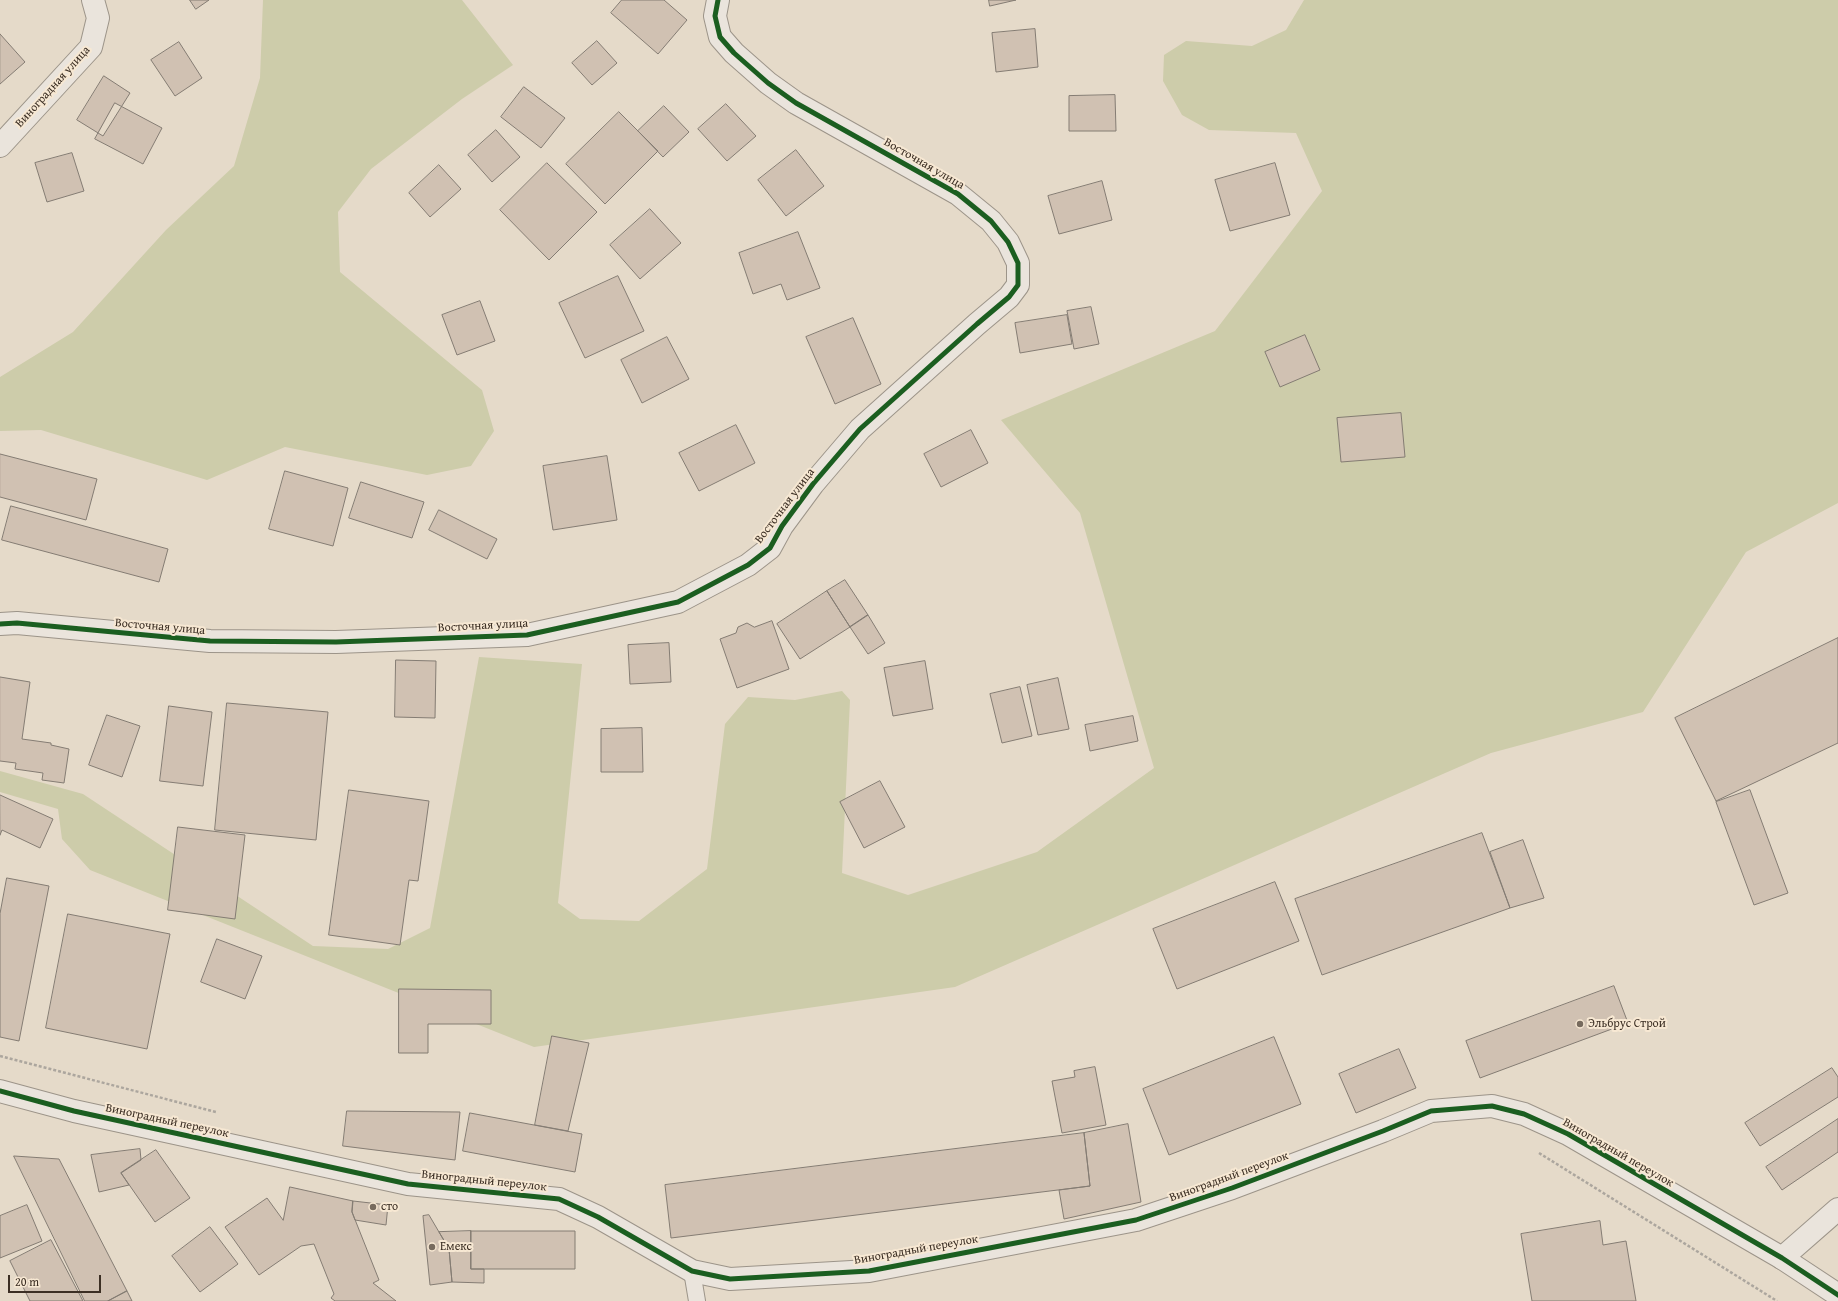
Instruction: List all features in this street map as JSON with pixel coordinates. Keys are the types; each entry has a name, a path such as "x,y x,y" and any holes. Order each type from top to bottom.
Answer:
{"street":[{"name":"Виноградная улица","path":"0,146 91,47 98,18 93,0"},
{"name":"Восточная улица","path":"0,624 17,623 210,642 336,642 527,635 678,602 748,564 770,548 782,526 813,484 860,429 1009,297 1018,285 1018,263 1008,242 991,221 958,194 796,103 768,83 734,53 720,37 715,16 718,0"},
{"name":"Виноградный переулок","path":"0,1091 74,1111 408,1184 559,1199 598,1217 692,1271 730,1279 869,1271 1136,1220 1232,1188 1383,1131 1431,1111 1492,1106 1524,1114 1568,1134 1782,1258 1838,1295"},
{"path":"1782,1258 1838,1209"}],"lane":[{"path":"692,1271 696,1301"}],"path":[{"path":"0,1056 220,1113"},
{"path":"1538,1152 1776,1301"}],"green space":[{"path":"263,0 462,0 513,65 462,99 371,169 338,212 340,272 482,390 494,431 471,466 427,475 285,447 207,480 41,430 0,431 0,377 73,332 166,230 234,166 260,78"},
{"path":"1304,0 1838,0 1838,503 1746,552 1643,712 1491,753 955,987 534,1047 90,870 62,839 58,809 0,792 0,771 83,794 313,946 388,949 430,928 479,657 582,664 558,903 580,919 639,921 707,869 725,724 748,697 795,700 842,691 850,700 842,873 908,895 1037,852 1154,768 1080,513 1001,420 1215,331 1322,191 1296,133 1209,130 1182,115 1163,81 1164,55 1186,41 1252,46 1286,30"}],"building":[{"path":"190,0 209,0 196,9"},
{"path":"622,0 664,0 687,20 658,54 611,13"},
{"path":"989,0 1016,0 990,6"},
{"path":"1035,29 1038,67 996,72 992,33"},
{"path":"0,34 25,62 0,84"},
{"path":"597,41 617,63 592,85 572,63"},
{"path":"179,42 202,78 175,96 151,60"},
{"path":"104,76 130,93 103,136 77,120"},
{"path":"524,87 565,118 541,148 501,117"},
{"path":"1115,95 1116,131 1069,131 1069,96"},
{"path":"115,103 162,128 143,164 95,139"},
{"path":"726,104 756,136 727,161 698,129"},
{"path":"664,106 689,132 663,157 638,131"},
{"path":"619,112 658,151 605,204 566,164"},
{"path":"496,130 520,157 492,182 468,155"},
{"path":"796,150 824,186 786,216 758,180"},
{"path":"72,153 84,191 47,202 35,163"},
{"path":"547,163 597,212 549,260 500,210"},
{"path":"1275,163 1290,215 1230,231 1215,180"},
{"path":"439,165 461,189 430,217 409,193"},
{"path":"1102,181 1112,220 1059,234 1048,196"},
{"path":"650,209 681,243 640,279 610,245"},
{"path":"798,232 820,288 787,300 781,284 753,294 739,253"},
{"path":"618,276 644,331 585,358 559,303"},
{"path":"480,301 495,341 457,355 442,315"},
{"path":"1091,307 1099,344 1074,349 1067,311"},
{"path":"1067,315 1072,344 1020,353 1015,323"},
{"path":"853,318 881,384 835,404 806,337"},
{"path":"1305,335 1320,370 1280,387 1265,352"},
{"path":"667,337 689,379 642,403 621,360"},
{"path":"1401,413 1405,457 1341,462 1337,418"},
{"path":"736,425 755,463 699,491 679,453"},
{"path":"971,430 988,463 941,487 924,454"},
{"path":"0,454 97,479 86,520 0,497"},
{"path":"607,456 617,520 553,530 543,466"},
{"path":"285,471 348,488 333,546 269,529"},
{"path":"361,482 424,502 412,538 349,518"},
{"path":"11,506 168,549 159,582 2,540"},
{"path":"439,510 497,539 487,559 429,530"},
{"path":"845,580 868,615 850,627 827,591"},
{"path":"827,591 850,627 800,659 777,624"},
{"path":"868,615 885,643 868,654 850,627"},
{"path":"772,621 789,669 737,688 720,639 736,633 738,627 747,623 754,627"},
{"path":"1838,638 1838,743 1716,801 1675,718"},
{"path":"669,643 671,682 630,684 628,645"},
{"path":"396,660 436,661 435,718 395,717"},
{"path":"925,661 933,709 893,716 884,668"},
{"path":"0,677 30,682 22,739 51,743 51,745 69,749 64,783 42,780 43,773 15,769 16,763 0,761"},
{"path":"1058,678 1069,729 1038,735 1027,685"},
{"path":"1020,687 1032,736 1002,743 990,694"},
{"path":"227,703 328,712 316,840 215,830"},
{"path":"169,706 212,712 203,786 160,781"},
{"path":"107,715 140,726 122,777 89,765"},
{"path":"1133,716 1138,741 1090,751 1085,725"},
{"path":"642,728 643,772 601,772 601,729"},
{"path":"880,781 905,827 864,848 840,802"},
{"path":"349,790 429,801 418,881 409,880 400,945 329,935"},
{"path":"1750,790 1788,893 1754,905 1716,802"},
{"path":"0,795 53,819 40,848 2,830 0,835"},
{"path":"178,827 245,835 235,919 168,910"},
{"path":"1482,833 1510,908 1322,975 1295,899"},
{"path":"1523,840 1544,898 1510,908 1490,852"},
{"path":"7,878 49,886 19,1041 0,1037 0,914"},
{"path":"1275,882 1299,941 1177,989 1153,929"},
{"path":"68,914 170,934 147,1049 46,1028"},
{"path":"217,939 262,956 245,999 201,982"},
{"path":"1614,986 1628,1023 1480,1078 1466,1041"},
{"path":"399,989 491,990 491,1024 428,1024 428,1053 399,1053"},
{"path":"552,1036 589,1043 568,1131 535,1125"},
{"path":"1274,1037 1301,1104 1169,1155 1143,1089"},
{"path":"1399,1049 1416,1088 1356,1113 1339,1074"},
{"path":"1095,1067 1106,1125 1062,1133 1052,1081 1075,1077 1074,1071"},
{"path":"1832,1068 1838,1077 1838,1097 1760,1146 1745,1123"},
{"path":"347,1111 460,1112 455,1160 343,1146"},
{"path":"470,1113 582,1134 575,1172 463,1151"},
{"path":"1838,1119 1838,1152 1782,1190 1766,1167"},
{"path":"1128,1124 1141,1202 1064,1219 1059,1190 1090,1186 1084,1133"},
{"path":"1084,1133 1090,1186 671,1238 665,1185"},
{"path":"140,1149 141,1160 121,1173 129,1185 99,1192 91,1155"},
{"path":"156,1150 190,1198 155,1222 121,1173"},
{"path":"14,1156 59,1159 127,1291 108,1301 85,1301"},
{"path":"290,1187 353,1201 352,1212 379,1280 373,1283 396,1301 335,1301 331,1298 334,1294 314,1244 301,1246 259,1275 225,1227 267,1198 283,1220"},
{"path":"353,1201 388,1205 386,1225 355,1220 352,1212"},
{"path":"27,1205 42,1241 0,1258 0,1216"},
{"path":"429,1215 449,1249 452,1282 430,1285 423,1216"},
{"path":"1600,1221 1603,1245 1626,1241 1636,1301 1532,1301 1521,1234"},
{"path":"210,1227 238,1264 200,1292 172,1256"},
{"path":"471,1231 575,1231 575,1269 471,1269"},
{"path":"471,1231 471,1269 484,1269 484,1283 452,1282 449,1249 439,1232"},
{"path":"51,1240 83,1301 30,1301 10,1261"},
{"path":"127,1291 132,1301 108,1301"}],"cycle path":[{"path":"0,624 17,623 210,641 336,642 527,635 678,602 748,565 770,548 782,526 813,484 860,429 1009,297 1018,285 1018,263 1008,242 991,221 958,194 796,103 768,83 734,53 720,37 715,16 718,0"},
{"path":"0,1091 74,1111 408,1184 559,1199 598,1217 692,1271 730,1279 869,1271 1136,1220 1232,1188 1383,1131 1431,1111 1492,1106 1524,1114 1568,1134 1782,1258 1838,1295"}],"place":[{"name":"Эльбрус Строй","path":"1580,1024"},
{"name":"сто","path":"373,1207"},
{"name":"Емекс","path":"432,1247"}]}
